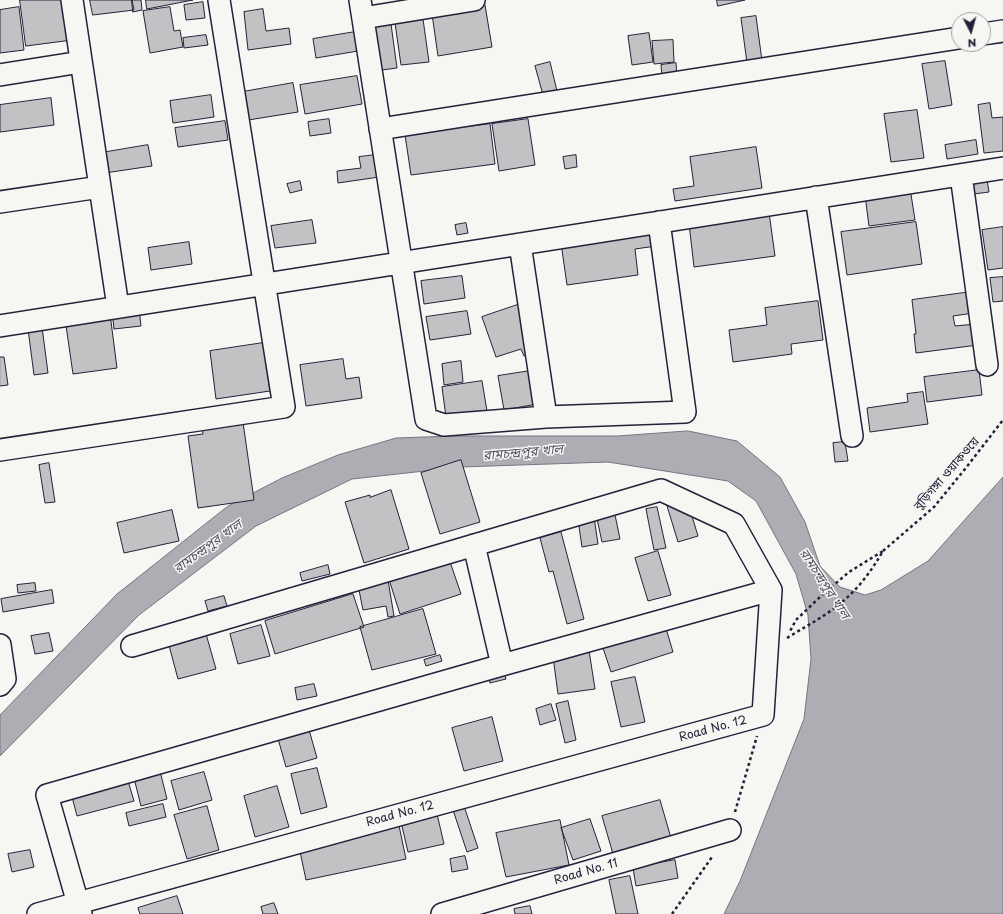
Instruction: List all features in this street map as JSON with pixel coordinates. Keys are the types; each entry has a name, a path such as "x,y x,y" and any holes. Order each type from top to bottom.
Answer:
{"street":[{"path":"72,0 118,307"},
{"path":"0,450 284,407 220,0"},
{"path":"474,0 361,9 426,419 444,425 546,417 685,412 659,222"},
{"path":"991,33 1003,31"},
{"path":"380,129 951,39"},
{"path":"0,75 81,62"},
{"path":"0,326 1003,168"},
{"path":"961,175 987,365"},
{"path":"0,202 100,186"},
{"path":"816,197 852,436"},
{"path":"520,244 546,417"},
{"path":"79,908 47,795 502,665 772,590 734,524 661,490 132,646"},
{"path":"474,545 502,665"},
{"name":"Road No. 12","path":"38,914 79,908 763,715 772,590"},
{"path":"0,645 5,679 0,685"},
{"name":"Road No. 11","path":"442,914 730,830"}],"path":[{"name":"বুড়িগঙ্গা ওয়াকওয়ে","path":"883,551 860,584 842,602 824,616 786,639 796,620 849,572 883,551 934,507 1003,420"}],"water":[{"name":"রামচন্দ্রপুর খাল","path":"688,431 737,441 780,477 805,522 820,566 840,587 865,595 881,590 928,561 1003,477 1003,914 724,914 740,881 804,719 811,659 808,615 796,574 756,501 728,481 608,462 461,467 352,479 256,526 139,615 0,756 0,715 117,594 228,506 282,478 338,455 396,438 453,436 617,436"}],"building":[{"path":"20,0 75,0 80,39 26,46"},
{"path":"90,0 132,0 134,10 93,15"},
{"path":"132,0 141,0 142,10 133,12"},
{"path":"146,0 193,0 147,9"},
{"path":"717,0 745,0 718,6"},
{"path":"203,2 205,18 186,20 184,5"},
{"path":"485,5 492,47 438,56 432,14"},
{"path":"19,7 24,50 0,53 0,10"},
{"path":"170,7 174,31 180,30 183,47 150,53 143,11"},
{"path":"263,9 266,31 289,28 291,44 248,50 244,12"},
{"path":"756,16 762,61 747,63 741,18"},
{"path":"423,19 429,62 401,65 395,23"},
{"path":"391,24 397,68 374,71 368,27"},
{"path":"361,31 364,50 316,58 313,39"},
{"path":"649,33 653,62 632,65 628,36"},
{"path":"206,35 208,45 184,48 183,38"},
{"path":"673,40 674,62 654,64 652,41"},
{"path":"945,61 952,105 929,109 922,64"},
{"path":"550,62 557,91 543,95 535,66"},
{"path":"676,63 677,76 662,77 661,65"},
{"path":"357,76 362,104 305,114 300,85"},
{"path":"293,83 298,112 242,121 237,93"},
{"path":"211,95 214,117 173,123 170,101"},
{"path":"51,98 54,125 0,132 0,105"},
{"path":"990,103 992,118 1003,117 1003,151 984,153 978,105"},
{"path":"917,110 924,158 891,162 884,114"},
{"path":"329,119 331,133 310,136 308,122"},
{"path":"528,119 535,165 499,171 492,124"},
{"path":"225,121 228,140 178,147 175,128"},
{"path":"490,124 495,164 411,175 405,135"},
{"path":"976,140 978,154 947,159 945,145"},
{"path":"148,145 152,166 98,174 95,154"},
{"path":"756,147 762,188 675,201 673,189 694,186 690,157"},
{"path":"384,154 386,176 338,183 337,171 361,168 359,157"},
{"path":"576,155 577,167 565,169 563,157"},
{"path":"986,173 989,192 974,194 971,176"},
{"path":"300,181 302,190 290,193 287,184"},
{"path":"910,188 915,220 869,226 865,195"},
{"path":"768,205 775,256 694,267 688,215"},
{"path":"652,216 656,246 635,249 638,275 567,285 559,229"},
{"path":"312,220 316,243 275,248 271,226"},
{"path":"916,222 922,264 847,275 841,232"},
{"path":"466,223 468,233 457,235 455,225"},
{"path":"1003,227 1003,268 988,270 982,230"},
{"path":"189,242 192,264 151,270 148,248"},
{"path":"462,276 465,298 424,304 421,281"},
{"path":"1003,277 1003,301 993,302 990,278"},
{"path":"971,292 974,313 953,316 955,326 976,324 978,345 916,353 914,334 916,334 912,300"},
{"path":"529,301 545,349 524,356 521,349 496,357 482,317"},
{"path":"818,301 823,340 791,344 792,354 733,362 729,330 767,325 765,308"},
{"path":"109,306 117,368 73,374 64,312"},
{"path":"139,308 141,326 114,329 112,311"},
{"path":"467,311 471,334 430,340 426,317"},
{"path":"42,327 48,373 34,375 28,329"},
{"path":"263,343 270,391 216,399 210,351"},
{"path":"0,357 4,357 8,385 0,386"},
{"path":"343,359 346,379 359,377 362,398 306,406 300,365"},
{"path":"461,361 463,382 444,385 442,364"},
{"path":"543,369 548,402 504,410 498,376"},
{"path":"979,370 982,395 927,402 924,377"},
{"path":"482,381 487,411 446,417 442,387"},
{"path":"923,392 928,424 870,432 867,408 908,402 907,394"},
{"path":"242,415 254,500 198,508 188,436 203,434 201,421"},
{"path":"845,442 848,461 835,462 833,443"},
{"path":"461,460 480,522 440,534 421,473"},
{"path":"49,463 55,502 45,503 39,465"},
{"path":"391,490 409,549 364,563 345,502 370,495 370,497"},
{"path":"684,490 698,536 678,542 664,496"},
{"path":"657,507 666,548 654,550 646,509"},
{"path":"172,510 179,541 124,553 117,523"},
{"path":"614,510 620,539 602,542 596,514"},
{"path":"594,517 598,544 582,547 578,520"},
{"path":"561,532 584,619 567,624 553,571 549,572 540,538"},
{"path":"446,550 461,594 400,614 386,570"},
{"path":"658,551 671,595 648,601 635,558"},
{"path":"328,565 330,574 302,581 300,573"},
{"path":"388,580 394,616 388,617 386,606 363,610 358,585"},
{"path":"35,583 36,591 18,593 17,585"},
{"path":"52,590 54,603 3,612 1,599"},
{"path":"353,594 364,627 275,654 265,621"},
{"path":"224,596 227,606 208,611 205,601"},
{"path":"423,609 436,654 372,670 360,627"},
{"path":"261,625 270,656 238,664 230,634"},
{"path":"665,625 673,652 611,672 602,645"},
{"path":"204,627 216,669 178,679 167,638"},
{"path":"49,633 53,651 35,654 31,636"},
{"path":"588,644 595,689 558,694 552,649"},
{"path":"440,655 442,661 426,666 424,660"},
{"path":"501,663 506,679 490,683 486,668"},
{"path":"635,677 645,722 621,727 611,682"},
{"path":"314,684 317,696 297,700 295,688"},
{"path":"568,701 576,740 565,743 556,704"},
{"path":"551,704 556,720 540,725 536,709"},
{"path":"492,717 503,761 464,771 452,728"},
{"path":"306,719 317,758 286,767 275,728"},
{"path":"158,763 167,799 141,806 132,770"},
{"path":"317,768 327,807 301,814 291,774"},
{"path":"204,772 212,800 179,810 171,781"},
{"path":"126,774 134,801 77,816 70,789"},
{"path":"277,786 289,827 255,837 244,796"},
{"path":"660,800 671,838 613,854 602,816"},
{"path":"434,801 444,844 408,852 398,809"},
{"path":"463,803 478,848 467,852 452,807"},
{"path":"163,804 166,817 129,826 126,813"},
{"path":"207,806 219,850 187,859 174,815"},
{"path":"397,816 406,859 306,880 297,837"},
{"path":"590,819 601,851 573,860 561,828"},
{"path":"560,820 569,865 506,877 496,833"},
{"path":"30,850 34,867 12,872 8,854"},
{"path":"465,856 468,869 452,872 450,859"},
{"path":"675,860 678,878 636,886 633,868"},
{"path":"630,876 638,914 616,914 609,880"},
{"path":"177,896 183,914 140,914 138,908"},
{"path":"274,903 278,914 263,914 261,907"},
{"path":"530,906 532,914 515,914 514,909"}]}
